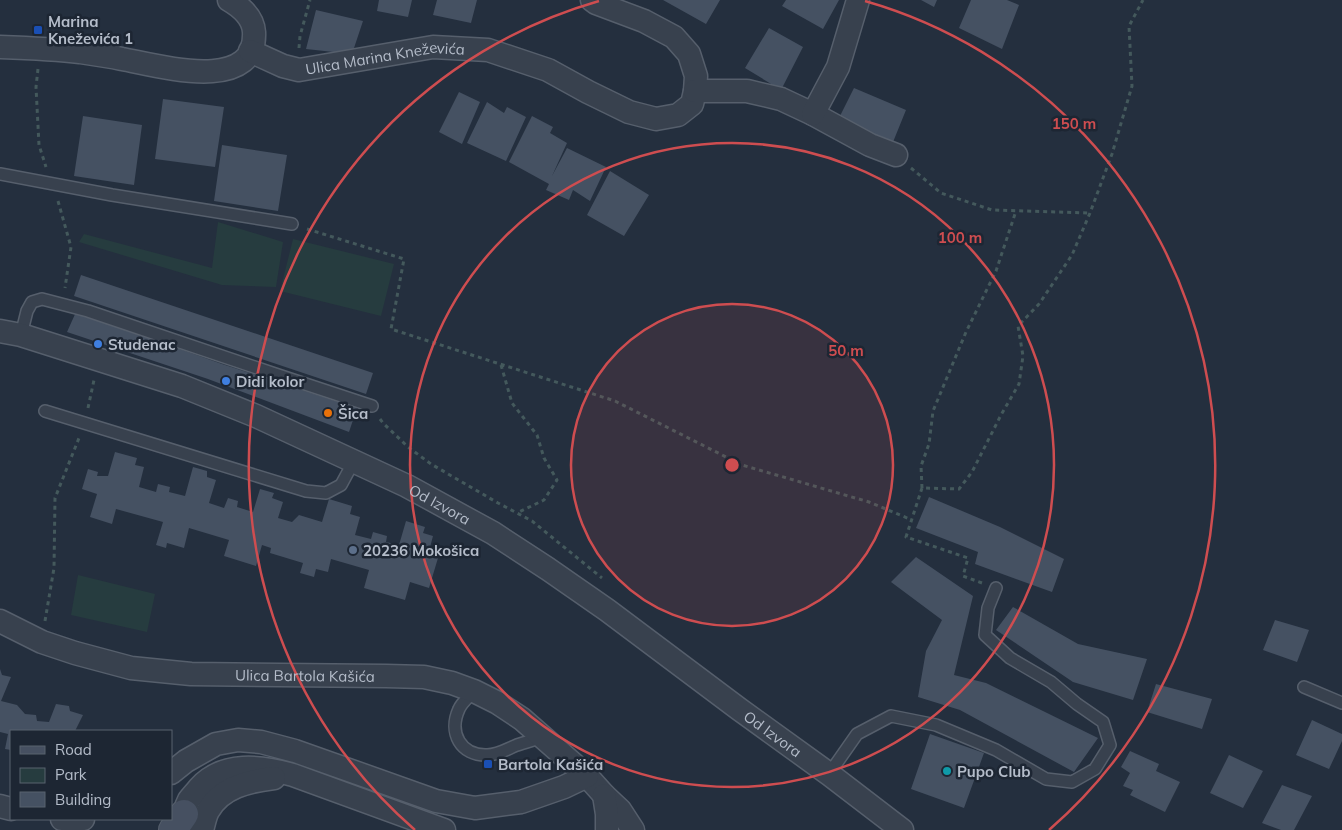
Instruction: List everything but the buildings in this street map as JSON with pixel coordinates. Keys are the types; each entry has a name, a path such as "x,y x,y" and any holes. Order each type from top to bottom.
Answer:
{"street":[{"path":"0,47 40,48 79,52 169,69 206,72 221,70 234,66 246,59 254,38 254,25 243,9 229,0"},
{"path":"592,0 644,21 674,37 689,54 696,76 695,91 747,91 781,99 870,145 896,155"},
{"path":"813,114 838,67 858,0"},
{"name":"Ulica Marina Kneževića","path":"250,51 283,66 298,70 433,47 488,50 548,70 629,112 656,119 678,115 692,104 695,91"},
{"name":"Od Izvora","path":"10,333 182,386 256,416 407,486 493,533 607,610 902,830"},
{"name":"Ulica Bartola Kašića","path":"0,620 42,642 131,668 191,674 424,677 452,683 498,703 522,719 587,776 620,810 633,830"},
{"path":"172,771 216,744 238,740 262,742 295,751 436,801 475,808 521,802 564,787 587,776"},
{"path":"185,826 190,799 206,780 228,769 252,767 275,770 292,775 444,830"},
{"path":"604,795 607,830"}],"lane":[{"path":"0,174 112,195 292,224"},
{"path":"10,333 32,302 42,299 88,310 372,406"},
{"path":"45,411 306,491 326,493 341,485 354,461"},
{"path":"829,774 857,734 892,716 936,725 996,750 1046,779 1072,782 1095,769 1110,745 1103,722 1077,704 1051,682 1010,658 985,635 988,608 996,588"},
{"path":"1304,687 1342,703"},
{"path":"474,692 460,707 456,716 456,738 464,749 478,755 490,755 543,737"}],"path":[{"path":"298,70 300,36 310,0"},
{"path":"922,488 959,489 972,472 1019,384 1023,356 1018,326 1038,304 1072,255 1090,213 1112,154 1132,86 1129,26 1143,0"},
{"path":"896,155 941,193 992,210 1090,213"},
{"path":"996,588 963,576 968,558 906,537 922,488 922,466 929,444 933,411 966,332 996,271 1016,211"},
{"path":"292,224 404,259 391,329 615,401 742,465 869,502 912,520"},
{"path":"42,642 54,568 55,498 84,423 99,359"},
{"path":"501,364 512,403 537,435 544,458 557,480 544,500 517,513"},
{"path":"372,406 383,423 408,447 431,464 532,521 606,581 610,586 612,595 611,603 607,610"}],"green space":[{"path":"218,222 283,242 276,287 222,285 79,242 84,234 212,268"},
{"path":"293,239 394,264 381,316 280,291"},
{"path":"78,575 155,594 147,632 71,615"}],"place":[{"name":"Marina Kneževića 1","path":"38,30"},
{"name":"Studenac","path":"98,344"},
{"name":"Didi kolor","path":"226,381"},
{"name":"Šica","path":"328,413"},
{"name":"20236 Mokošica","path":"353,550"},
{"name":"Bartola Kašića","path":"488,764"},
{"name":"Pupo Club","path":"947,771"}]}
